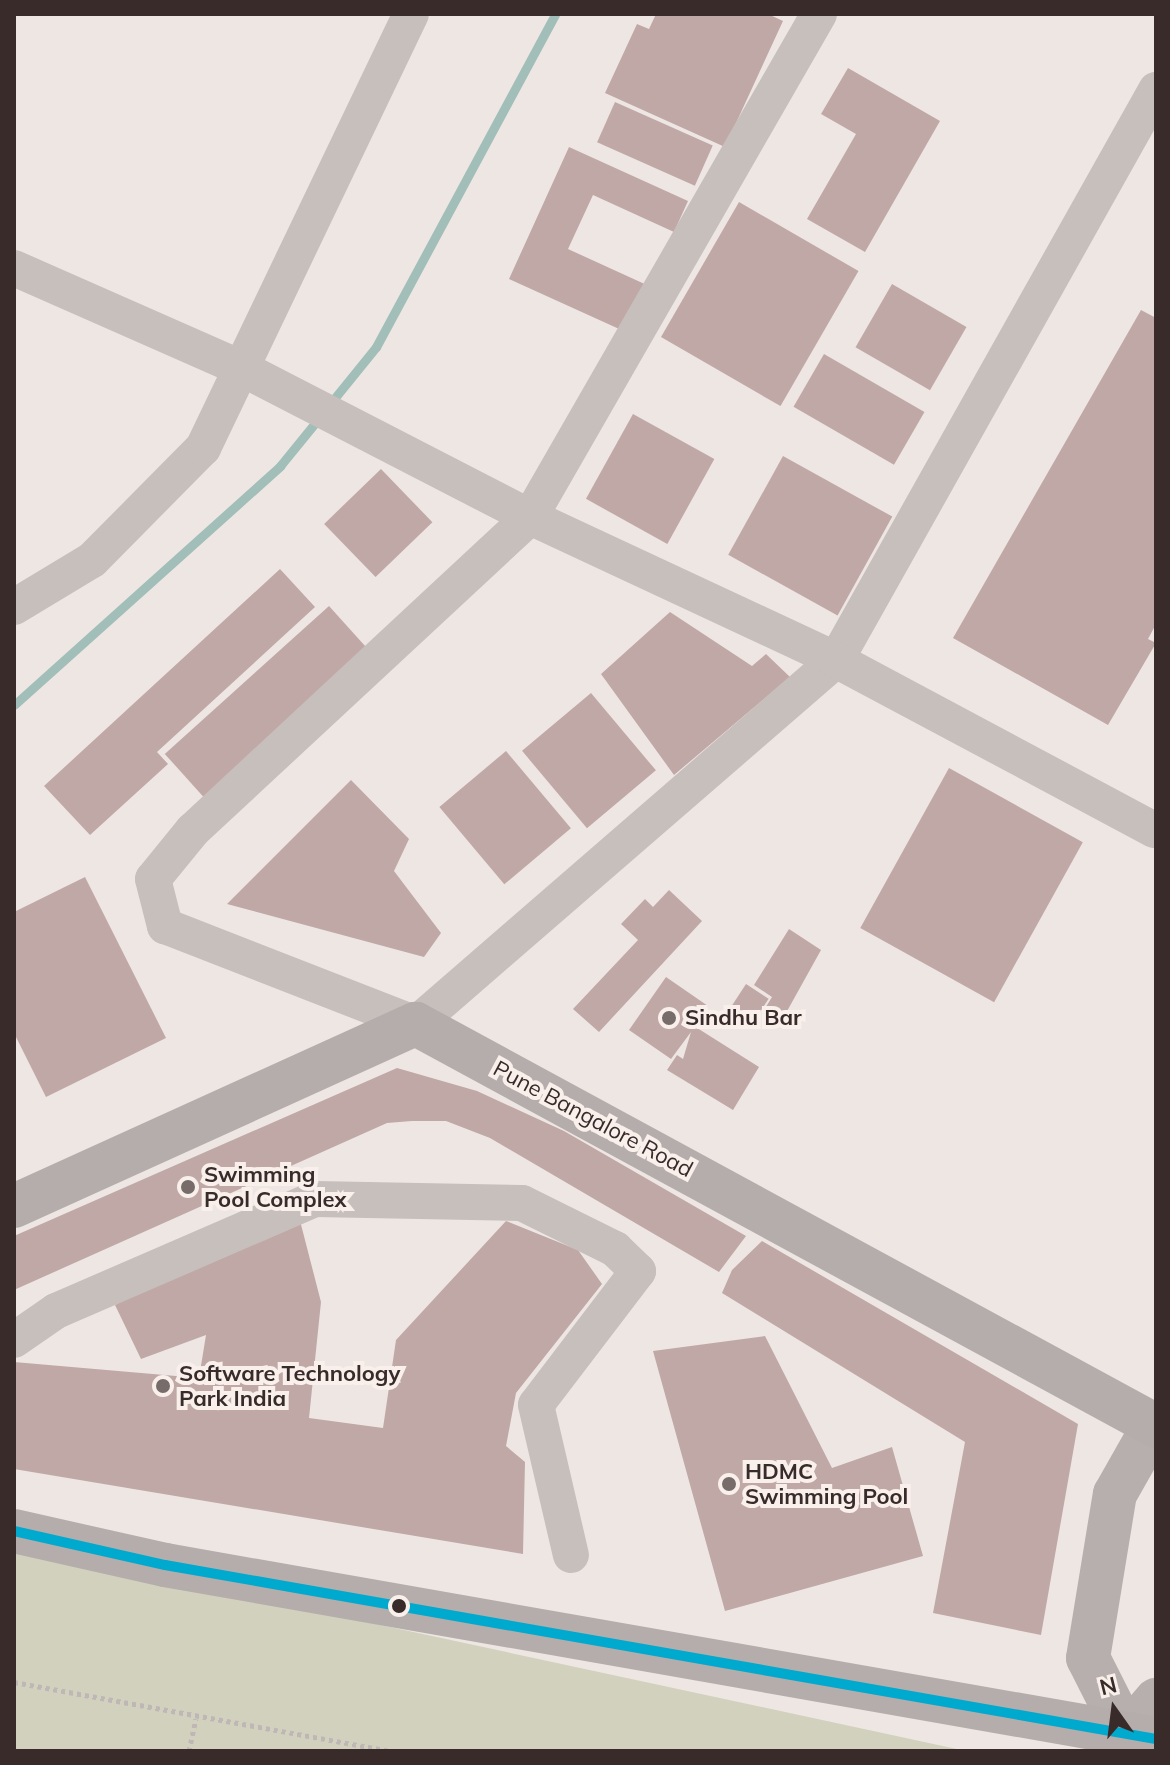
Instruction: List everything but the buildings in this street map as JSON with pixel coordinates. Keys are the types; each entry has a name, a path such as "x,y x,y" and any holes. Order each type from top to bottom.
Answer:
{"main road":[{"path":"14,1206 416,1024"},
{"name":"Pune Bangalore Road","path":"416,1024 1155,1424"},
{"path":"14,1531 165,1565 1139,1741"}],"street":[{"path":"14,607 92,560 203,448 411,14"},
{"path":"819,14 530,517 193,830 153,879 165,926 416,1024 836,660 1156,90"},
{"path":"14,268 241,368 530,517 836,660 1155,832"},
{"path":"14,1340 56,1311 315,1199 522,1203 615,1249 638,1271 536,1405 571,1555"},
{"path":"1139,1741 1088,1658 1115,1494 1155,1424"},
{"path":"1139,1741 1156,1700"}],"path":[{"path":"14,1682 196,1719 389,1751"},
{"path":"189,1751 196,1719"}],"green space":[{"path":"14,1546 966,1751 14,1751"}],"waterway":[{"path":"329,405 376,347 555,14"},
{"path":"14,705 280,466 320,417"}],"transit line":[{"path":"14,1531 165,1565 1156,1739"}],"place":[{"name":"Sindhu Bar","path":"669,1018"},
{"name":"Swimming Pool Complex","path":"188,1187"},
{"name":"Software Technology Park India","path":"163,1386"},
{"name":"HDMC Swimming Pool","path":"729,1484"}]}
